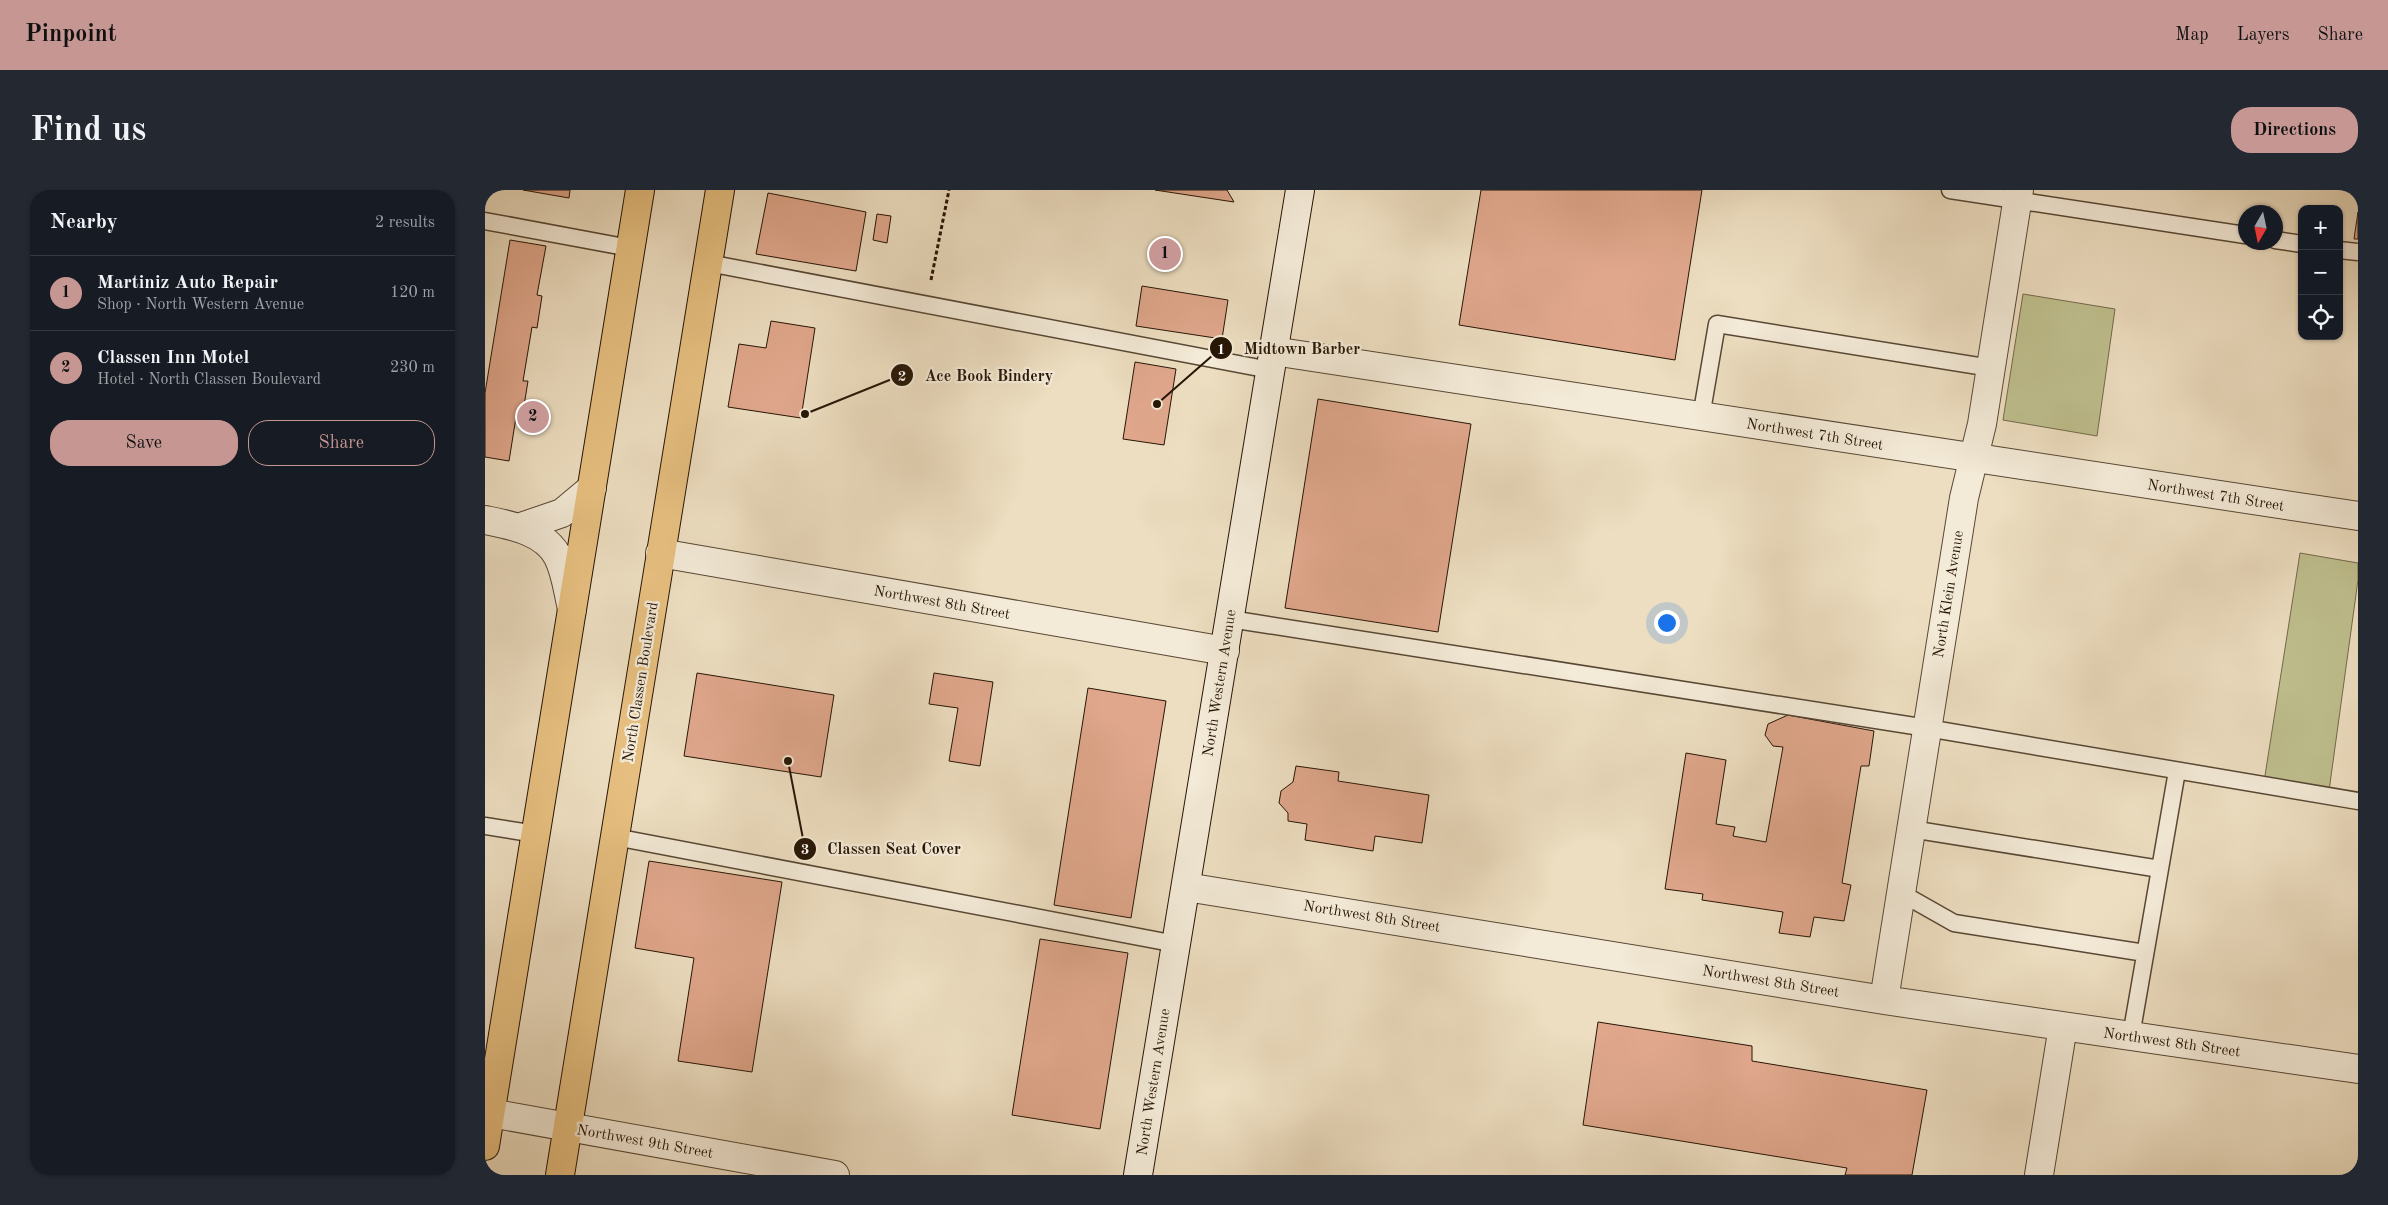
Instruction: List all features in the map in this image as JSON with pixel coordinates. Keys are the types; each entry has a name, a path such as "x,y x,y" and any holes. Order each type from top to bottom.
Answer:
{"main road":[{"path":"485,1146 488,1112 536,834 640,190"},
{"name":"North Classen Boulevard","path":"560,1175 720,190"}],"street":[{"name":"North Western Avenue","path":"1138,1175 1300,190"},
{"name":"North Klein Avenue","path":"1884,1000 1964,498 1982,424 2018,195"},
{"name":"Northwest 7th Street","path":"1271,361 1701,417 2358,516"},
{"path":"521,527 562,513 592,488"},
{"path":"485,520 521,527 538,538 557,555 572,609"},
{"name":"Northwest 8th Street","path":"660,553 1225,651"},
{"name":"Northwest 8th Street","path":"1186,887 1884,1000 2358,1069"},
{"path":"2039,1175 2063,1026"},
{"name":"Northwest 9th Street","path":"488,1112 835,1175"}],"lane":[{"path":"1950,190 2018,195 2238,234"},
{"path":"485,221 630,248"},
{"path":"2283,241 2298,243"},
{"path":"2343,250 2358,252"},
{"path":"707,263 927,305 1271,361"},
{"path":"1701,417 1717,324 1991,368"},
{"path":"1230,619 1927,728 2358,801"},
{"path":"2131,1036 2177,770"},
{"path":"485,826 536,834"},
{"path":"1911,829 2160,869"},
{"path":"615,836 1176,944"},
{"path":"1901,894 1954,923 2145,953"}],"path":[{"path":"927,305 949,190"}],"green space":[{"path":"2023,294 2115,309 2097,436 2003,420"},
{"path":"2300,553 2358,563 2358,580 2329,791 2264,782"}],"building":[{"path":"523,190 570,190 569,198"},
{"path":"1155,190 1227,190 1234,202"},
{"path":"1481,190 1702,190 1675,360 1459,325"},
{"path":"768,193 866,212 856,271 756,254"},
{"path":"2358,212 2358,239 2354,239"},
{"path":"877,214 891,216 887,243 873,240"},
{"path":"510,240 546,246 537,295 542,296 537,328 532,327 523,381 528,381 523,412 517,411 509,461 485,457 485,393"},
{"path":"1142,286 1228,300 1222,339 1136,326"},
{"path":"771,321 815,328 801,418 728,407 739,344 766,348"},
{"path":"1135,362 1176,369 1164,445 1123,439"},
{"path":"1318,399 1471,424 1438,632 1285,608"},
{"path":"697,673 834,695 821,777 684,756"},
{"path":"934,673 993,682 980,766 949,761 958,708 929,704"},
{"path":"1088,688 1166,701 1131,918 1054,905"},
{"path":"1788,715 1874,731 1869,766 1861,766 1842,883 1851,885 1844,921 1814,917 1810,937 1779,933 1783,912 1702,900 1703,894 1665,889 1686,753 1726,760 1716,824 1735,827 1733,836 1766,842 1783,747 1773,746 1765,735 1768,724"},
{"path":"1296,766 1339,772 1338,781 1429,795 1422,843 1375,836 1373,851 1305,840 1307,824 1288,821 1288,813 1279,803 1281,791 1293,782"},
{"path":"649,861 782,882 752,1072 678,1061 694,958 635,948"},
{"path":"1040,939 1128,953 1100,1129 1012,1115"},
{"path":"1598,1022 1752,1046 1752,1061 1927,1090 1912,1175 1845,1175 1847,1168 1583,1125"}],"place":[{"name":"Martiniz Auto Repair","path":"1165,254"},
{"name":"Midtown Barber","path":"1157,404"},
{"name":"Ace Book Bindery","path":"805,414"},
{"name":"Classen Inn Motel","path":"533,417"},
{"name":"Classen Seat Cover","path":"788,761"}]}
